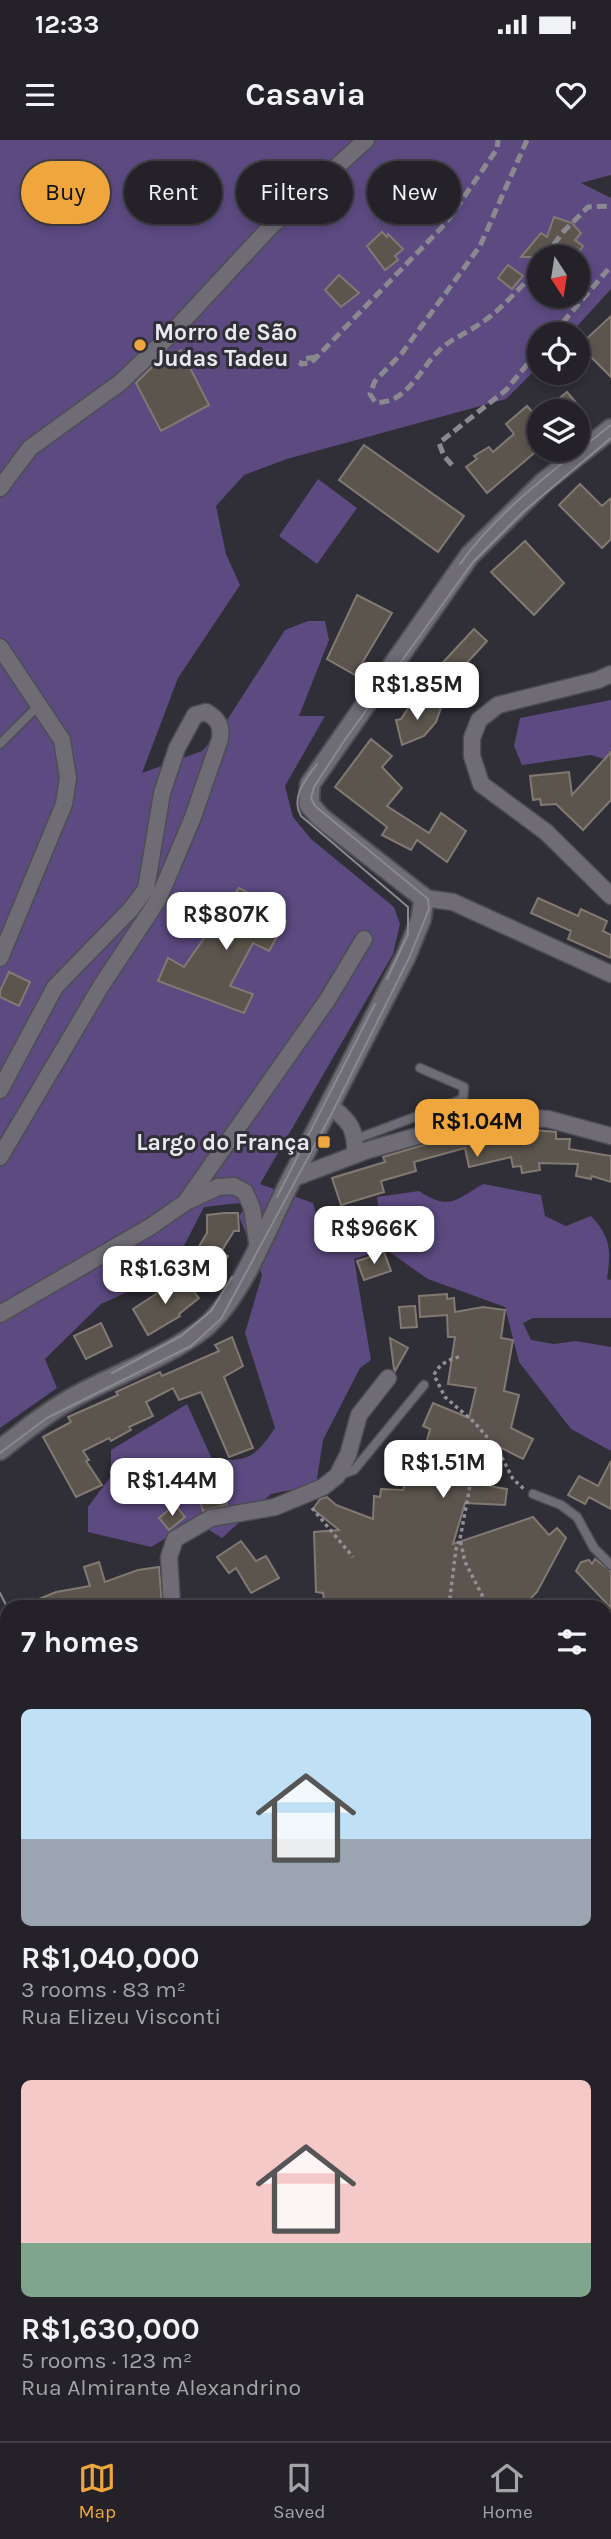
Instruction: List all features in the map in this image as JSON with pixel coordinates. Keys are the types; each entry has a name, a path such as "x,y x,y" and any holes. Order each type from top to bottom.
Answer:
{"street":[{"path":"0,488 30,448 121,382 168,337 271,226 366,140"},
{"path":"611,429 543,483 470,555 310,784 309,804 320,817 424,898 453,902 611,974"},
{"path":"0,647 62,740 68,778 64,804 0,958"},
{"path":"611,674 598,680 498,705 480,720 472,738 472,756 481,784 545,832 611,896"},
{"path":"0,1090 55,987 131,909 146,888 162,793 177,748 195,715 206,712 216,718 221,729 220,738 193,817 158,900 102,986 0,1157"},
{"path":"0,1450 44,1415 77,1395 184,1342 220,1313 258,1248 410,947 421,919 424,898"},
{"path":"186,1202 328,999 364,939"},
{"path":"330,1105 346,1119 355,1147"},
{"path":"291,1180 355,1147 511,1117 548,1119 611,1136"},
{"path":"0,1314 150,1227 186,1202 218,1187 233,1186 245,1192 252,1208 258,1248"},
{"path":"172,1600 169,1557 174,1539 211,1518 275,1507 323,1487 337,1476 348,1455 359,1415 388,1378"}],"lane":[{"path":"0,744 38,706"},
{"path":"355,1147 463,1099 464,1087 419,1068"},
{"path":"337,1476 354,1470 424,1385"},
{"path":"533,1494 561,1505 577,1517 594,1548 611,1566"}],"path":[{"path":"459,1357 449,1359 434,1375 445,1397 475,1423 498,1450 513,1479 533,1494"},
{"path":"450,1600 456,1549 475,1459 498,1450"},
{"path":"302,1496 353,1557"},
{"path":"460,1539 465,1562 486,1600"}],"shaded area":[{"path":"0,140 611,140 611,175 581,183 611,198 611,289 581,322 527,322 527,378 506,399 287,459 244,475 216,506 226,554 240,585 178,678 142,773 202,751 220,731 285,630 308,621 325,621 329,640 299,716 325,716 285,786 293,817 311,839 394,907 400,924 393,954 260,1184 313,1203 321,1232 380,1224 377,1197 419,1191 445,1202 459,1199 483,1184 541,1195 545,1216 566,1226 591,1216 608,1245 607,1279 611,1280 611,1318 533,1318 523,1323 531,1340 554,1344 576,1341 611,1347 611,1451 571,1429 519,1362 505,1307 428,1279 385,1249 354,1259 371,1360 360,1368 323,1440 316,1485 271,1494 222,1538 195,1521 151,1547 88,1532 88,1507 111,1476 111,1450 187,1404 212,1459 234,1460 249,1456 262,1446 275,1428 245,1333 262,1275 239,1216 249,1202 204,1207 170,1273 101,1304 45,1359 57,1388 0,1428"},
{"path":"318,479 357,508 317,564 279,536"},
{"path":"611,700 611,761 591,755 522,765 514,746 520,718"}],"building":[{"path":"554,217 572,223 581,233 575,240 582,245 531,245 541,233 547,237"},
{"path":"382,232 387,237 388,234 403,249 395,256 398,260 385,270 367,246"},
{"path":"508,265 523,276 512,289 498,278"},
{"path":"339,275 359,293 341,307 325,290"},
{"path":"611,316 611,377 590,356 590,335"},
{"path":"181,350 209,405 161,431 136,383 152,367"},
{"path":"567,392 573,399 559,399"},
{"path":"527,406 527,459 487,493 466,467 477,459 474,456 489,447 493,452 514,434 506,424"},
{"path":"364,445 464,516 438,552 339,480"},
{"path":"580,484 602,506 611,498 611,539 602,548 559,505"},
{"path":"525,541 564,583 534,615 491,572"},
{"path":"357,595 392,613 355,675 327,659"},
{"path":"474,629 487,641 444,688 433,673"},
{"path":"413,701 441,708 436,722 424,736 402,745 396,720 401,719"},
{"path":"371,739 392,756 382,767 402,788 387,806 429,833 441,813 466,831 447,862 417,840 411,850 382,835 387,827 335,787"},
{"path":"611,752 611,800 583,830 556,804 541,805 540,799 533,800 530,776 569,772 572,795"},
{"path":"239,888 269,903 268,911 286,921 269,951 253,943 230,986 253,994 244,1013 158,981 168,958 184,967"},
{"path":"538,898 578,916 581,909 607,921 603,931 611,935 611,958 568,939 571,931 531,913"},
{"path":"9,972 30,982 19,1006 0,997"},
{"path":"512,1128 556,1132 556,1139 570,1139 569,1149 611,1156 611,1182 592,1176 591,1179 576,1176 578,1164 539,1163 540,1170 522,1173 521,1166 513,1167 511,1157 469,1167 465,1148 414,1162 416,1171 381,1181 384,1192 341,1205 332,1178 385,1162 383,1157 430,1143"},
{"path":"238,1213 239,1231 234,1231 221,1252 228,1256 213,1278 189,1263 207,1233 207,1215"},
{"path":"384,1252 391,1271 364,1280 357,1261"},
{"path":"182,1277 199,1298 179,1314 180,1316 148,1335 133,1309"},
{"path":"447,1294 447,1299 454,1298 455,1312 483,1307 505,1310 501,1338 513,1340 504,1391 519,1395 511,1428 533,1439 523,1459 488,1441 481,1454 470,1448 466,1482 507,1489 505,1505 465,1503 453,1544 533,1517 549,1535 557,1528 566,1538 537,1592 529,1600 324,1600 323,1593 316,1592 314,1532 339,1530 313,1509 320,1499 327,1497 336,1505 373,1519 374,1496 380,1497 381,1489 403,1490 405,1482 415,1485 430,1429 423,1426 433,1403 469,1418 476,1388 448,1384 455,1337 448,1337 447,1315 420,1317 419,1296"},
{"path":"415,1306 417,1327 401,1328 399,1307"},
{"path":"101,1323 112,1346 86,1359 74,1336"},
{"path":"232,1337 243,1366 224,1377 253,1448 229,1457 201,1392 179,1400 173,1388 146,1402 153,1416 129,1427 131,1430 111,1441 109,1438 83,1451 89,1460 86,1461 102,1485 76,1497 43,1437 71,1422 68,1417 118,1395 116,1392 160,1372 162,1376 219,1351 215,1345"},
{"path":"390,1338 408,1348 395,1371 394,1369"},
{"path":"611,1461 611,1509 589,1497 585,1504 568,1495 579,1476 598,1486"},
{"path":"222,1490 227,1505 203,1511 199,1497"},
{"path":"175,1505 185,1517 169,1530 159,1518"},
{"path":"241,1541 256,1561 266,1556 279,1578 251,1593 236,1568 229,1573 217,1557"},
{"path":"595,1559 611,1571 611,1600 603,1600 576,1571 581,1562 589,1560 592,1564"},
{"path":"99,1562 105,1582 138,1570 159,1567 162,1600 37,1600 56,1592 90,1586 84,1567"}],"tram line":[{"path":"460,564 511,507 611,425"},
{"path":"0,1453 47,1418 191,1346 221,1319 332,1113 410,956 429,909 428,899 315,806 311,798 314,787 473,562 523,512 611,438"},
{"path":"317,764 298,795 301,816 408,907 408,934 387,979"},
{"path":"277,1197 375,1004"},
{"path":"112,1373 181,1336 211,1311 232,1277"},
{"path":"0,1593 4,1600"}],"railway":[{"path":"316,357 303,359 301,364 311,363 446,223 497,149 498,140"},
{"path":"527,140 480,246 402,353 375,381 370,394 375,402 387,401 406,390 444,346 495,313 527,281"},
{"path":"554,245 588,207 611,206"},
{"path":"563,322 611,266"},
{"path":"452,465 444,456 439,443 506,390 527,365"}],"place":[{"name":"Morro de São Judas Tadeu","path":"140,345"},
{"name":"Largo do França","path":"324,1142"}]}
